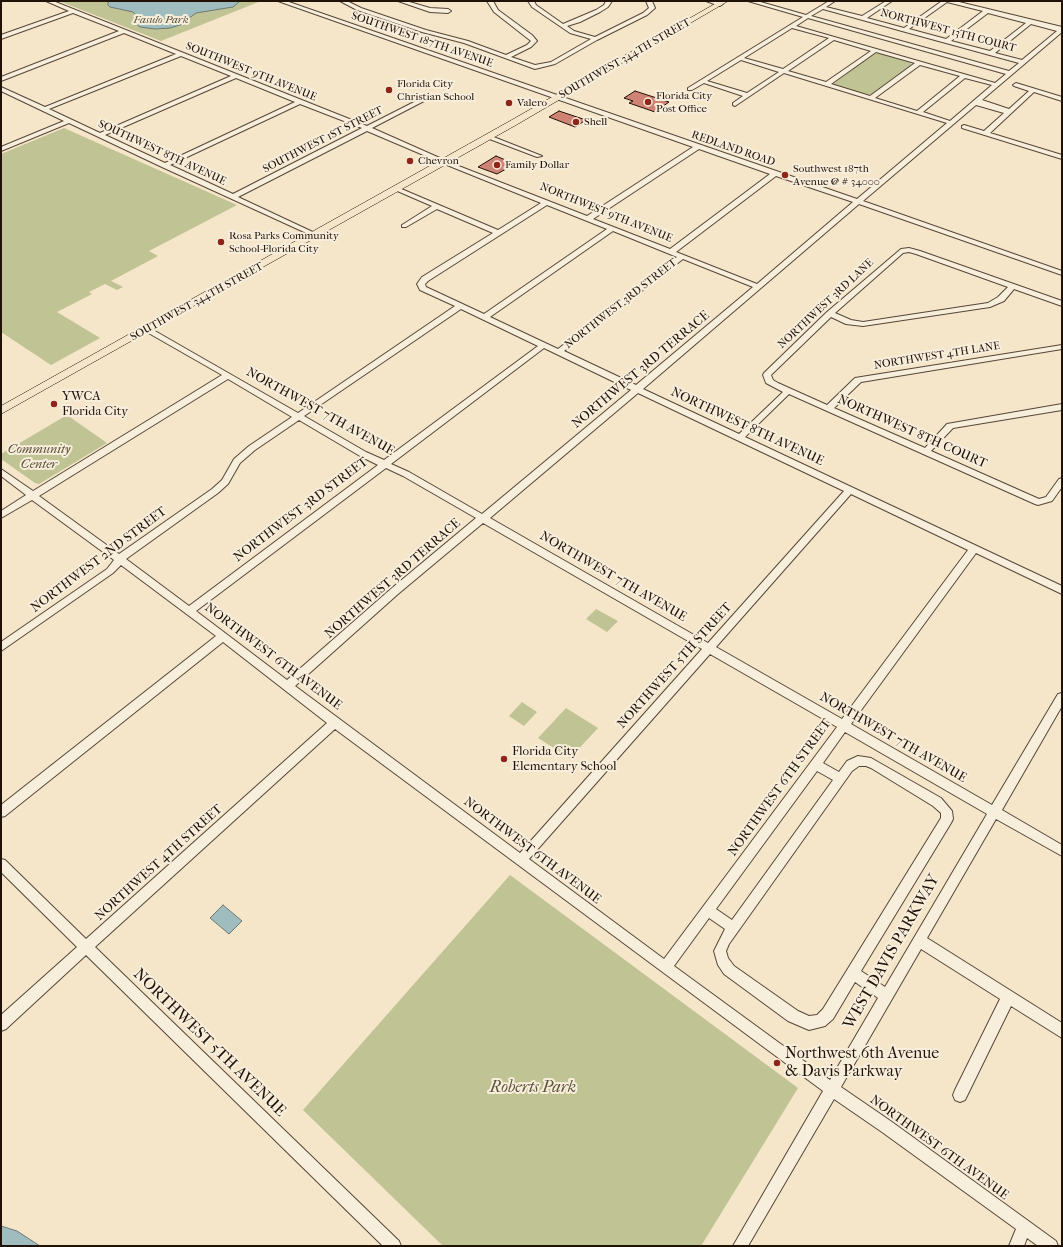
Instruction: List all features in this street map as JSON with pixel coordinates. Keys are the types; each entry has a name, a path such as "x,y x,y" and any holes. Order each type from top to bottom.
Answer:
{"main road":[{"name":"SOUTHWEST 344TH STREET","path":"1,411 445,162 723,3"}],"street":[{"name":"SOUTHWEST 9TH AVENUE","path":"49,1 366,128 445,162"},
{"name":"SOUTHWEST 187TH AVENUE","path":"281,1 557,98"},
{"path":"289,4 296,1"},
{"path":"343,1 359,9 424,31 466,42 526,65 543,66 553,63 645,14 652,8 649,1"},
{"path":"401,1 430,10 448,11"},
{"path":"490,1 496,11 530,36 534,41 529,46 506,57"},
{"path":"531,1 534,6 572,32 596,39"},
{"path":"563,26 578,22 606,6 609,1"},
{"path":"709,1 723,3"},
{"path":"751,1 1010,73"},
{"path":"690,89 832,1"},
{"path":"863,18 889,1"},
{"path":"904,30 945,1"},
{"path":"949,1 1062,29"},
{"name":"NORTHWEST 13TH COURT","path":"822,7 1023,62"},
{"path":"1,37 73,11"},
{"path":"946,41 987,11"},
{"path":"991,53 1030,22"},
{"path":"791,26 997,85"},
{"name":"NORTHWEST 3RD TERRACE","path":"288,686 395,591 858,203 1062,29"},
{"path":"1,78 124,31"},
{"path":"734,104 833,38"},
{"path":"826,85 875,50"},
{"path":"45,109 180,54"},
{"path":"740,58 952,123"},
{"path":"871,98 919,63"},
{"path":"100,135 235,76"},
{"path":"918,113 964,76"},
{"path":"703,81 747,95"},
{"path":"1016,85 1062,99"},
{"name":"SOUTHWEST 8TH AVENUE","path":"1,89 164,166 243,200 315,235"},
{"path":"986,133 1033,90"},
{"name":"REDLAND ROAD","path":"557,98 1062,273"},
{"name":"SOUTHWEST 1ST STREET","path":"233,197 422,100"},
{"path":"164,166 299,102"},
{"path":"977,102 1005,108 1010,112"},
{"path":"1,149 69,121"},
{"path":"964,127 1062,157"},
{"path":"489,137 539,156"},
{"path":"1,142 8,146"},
{"path":"589,218 697,147"},
{"name":"NORTHWEST 9TH AVENUE","path":"445,162 758,286"},
{"name":"NORTHWEST 3RD STREET","path":"671,252 774,174"},
{"path":"396,189 499,233 547,202"},
{"path":"404,226 437,206"},
{"path":"484,317 613,228"},
{"name":"NORTHWEST 8TH AVENUE","path":"499,233 422,282 422,286 425,290 1062,590"},
{"name":"NORTHWEST 3RD LANE","path":"768,378 771,370 898,252 905,250 918,252 1013,286"},
{"name":"NORTHWEST 3RD STREET","path":"558,352 683,256"},
{"path":"830,314 849,322 863,324 990,305 1001,299 1013,286 1062,304"},
{"name":"NORTHWEST 2ND STREET","path":"1,647 110,571 126,553 215,491 225,482 237,461 245,453 460,306"},
{"name":"NORTHWEST 7TH AVENUE","path":"148,329 363,454 406,474 711,648 1062,851"},
{"name":"NORTHWEST 3RD STREET","path":"189,611 544,345"},
{"name":"NORTHWEST 4TH LANE","path":"828,409 858,380 1062,347"},
{"path":"1,515 228,375"},
{"name":"NORTHWEST 8TH COURT","path":"768,378 771,383 788,391 1026,498 1038,502 1049,499 1062,481"},
{"path":"739,438 788,391"},
{"path":"926,452 944,430 950,426 1062,407"},
{"name":"NORTHWEST 6TH AVENUE","path":"1,472 666,967 832,1089 1051,1246"},
{"name":"NORTHWEST 5TH STREET","path":"521,860 850,490"},
{"name":"NORTHWEST 6TH STREET","path":"666,967 974,549"},
{"path":"1,812 223,636"},
{"name":"WEST DAVIS PARKWAY","path":"740,1246 919,940 1060,704"},
{"name":"NORTHWEST 4TH STREET","path":"1,1024 335,722"},
{"path":"858,761 867,762 937,802 943,807 947,815 946,823 824,1018 814,1023 803,1022 739,978 722,962 720,951 725,940 840,779 851,764 858,761"},
{"path":"815,764 840,779"},
{"name":"NORTHWEST 5TH AVENUE","path":"1,864 394,1246"},
{"path":"708,910 734,928"},
{"path":"919,940 1062,1031"},
{"path":"853,972 887,996"},
{"path":"960,1095 1009,996"},
{"path":"1016,1246 1024,1227"}],"green space":[{"name":"Fasulo Park","path":"59,1 261,1 161,41"},
{"path":"881,53 908,61 911,65 872,94 863,95 833,84 873,54"},
{"path":"64,128 237,205 149,251 158,256 111,281 123,287 117,290 105,284 89,292 92,294 57,312 100,338 51,365 1,332 1,154"},
{"name":"Community Center","path":"67,415 107,443 39,484 35,483 1,459 1,454"},
{"path":"596,609 618,621 607,632 586,619"},
{"path":"522,702 537,712 524,726 509,716"},
{"path":"566,708 598,728 570,758 538,738"},
{"name":"Roberts Park","path":"510,875 798,1088 701,1246 443,1246 303,1110"}],"water":[{"path":"108,1 240,1 233,7 196,13 180,25 170,28 155,29 140,27 136,24 135,14 133,12 110,7 108,5"},
{"path":"223,905 242,921 229,934 210,918"},
{"path":"1,1226 17,1231 40,1246 1,1246"}],"building":[{"name":"Florida City Post Office","path":"635,91 669,102 655,112 629,103 633,101 624,98"},
{"path":"559,111 586,120 575,127 549,117"},
{"name":"Family Dollar","path":"496,156 515,164 497,174 478,167"}],"place":[{"name":"Florida City Christian School","path":"389,90"},
{"name":"Florida City Post Office","path":"648,102"},
{"name":"Valero","path":"509,103"},
{"name":"Shell","path":"576,122"},
{"name":"Chevron","path":"410,161"},
{"name":"Family Dollar","path":"497,165"},
{"name":"Southwest 187th Avenue @ # 34000","path":"785,175"},
{"name":"Rosa Parks Community School-Florida City","path":"221,242"},
{"name":"YWCA Florida City","path":"54,404"},
{"name":"Florida City Elementary School","path":"504,759"},
{"name":"Northwest 6th Avenue & Davis Parkway","path":"777,1063"}]}
